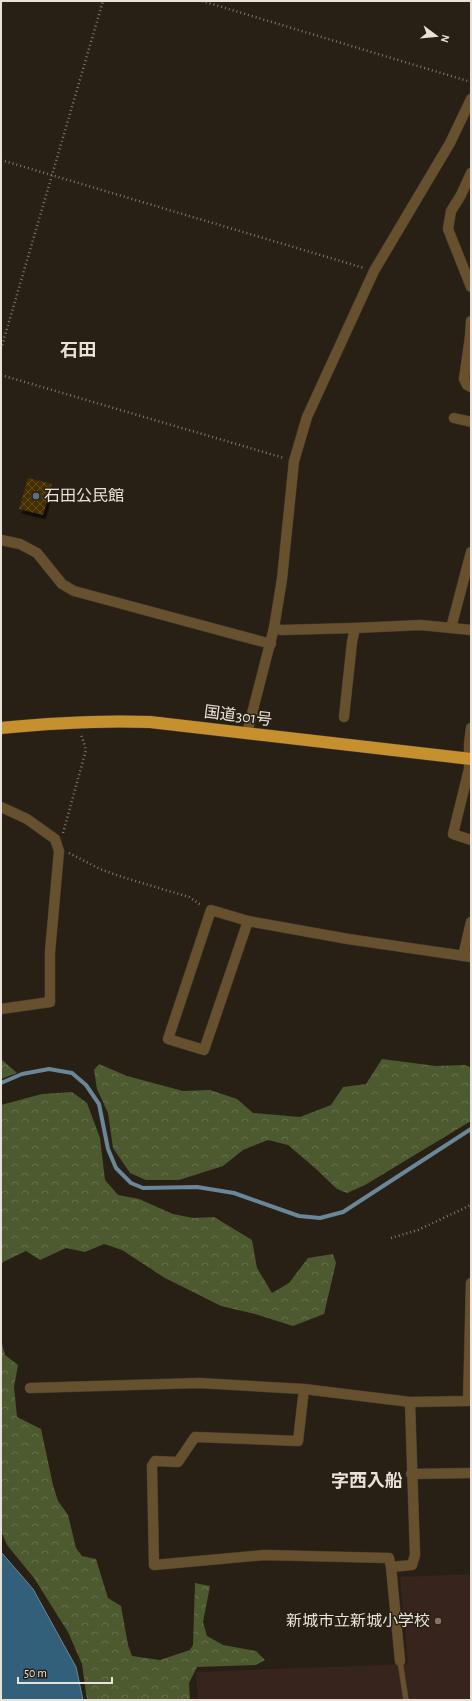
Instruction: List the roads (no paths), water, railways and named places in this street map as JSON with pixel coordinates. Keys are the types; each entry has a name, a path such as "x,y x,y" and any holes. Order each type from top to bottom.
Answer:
{"highway":[{"name":"国道301号","path":"1,728 78,722 150,722 470,759"}],"street":[{"path":"247,733 271,644 282,579 294,461 307,417 374,271 450,143 471,99"},
{"path":"471,173 461,195 451,211 448,230 471,286"},
{"path":"471,321 464,379 467,385 471,387"},
{"path":"454,418 471,422"},
{"path":"1,540 20,544 37,553 62,584 74,591 271,644"},
{"path":"451,628 471,552"},
{"path":"274,628 281,630 421,625 471,630"},
{"path":"344,717 352,642 355,628"},
{"path":"471,728 469,769 453,834 471,840"},
{"path":"1,806 27,819 56,839 58,845 57,880 50,952 50,1002 1,1009"},
{"path":"248,921 204,1050 168,1039 211,910 248,921 399,948 467,957 471,922"},
{"path":"30,1388 199,1383 304,1389 410,1402 468,1401 471,1283"},
{"path":"304,1389 298,1441 195,1437 178,1462 155,1461 152,1466 154,1565 264,1554 389,1558 400,1662"},
{"path":"391,1567 412,1565 415,1555 411,1474 410,1402"},
{"path":"411,1474 471,1473"}],"lane":[{"path":"400,1662 406,1700"}],"water":[{"path":"1,1552 33,1589 76,1667 83,1700 1,1700"}],"waterway":[{"path":"1,1083 22,1074 49,1069 72,1073 86,1085 99,1104 108,1149 116,1168 131,1183 143,1188 197,1187 234,1193 299,1216 320,1218 343,1212 471,1129"}],"place":[{"name":"石田公民館","path":"36,496"},
{"name":"新城市立新城小学校","path":"438,1621"}],"district":[{"name":"石田","path":"78,351"},
{"name":"字西入船","path":"367,1482"}]}
